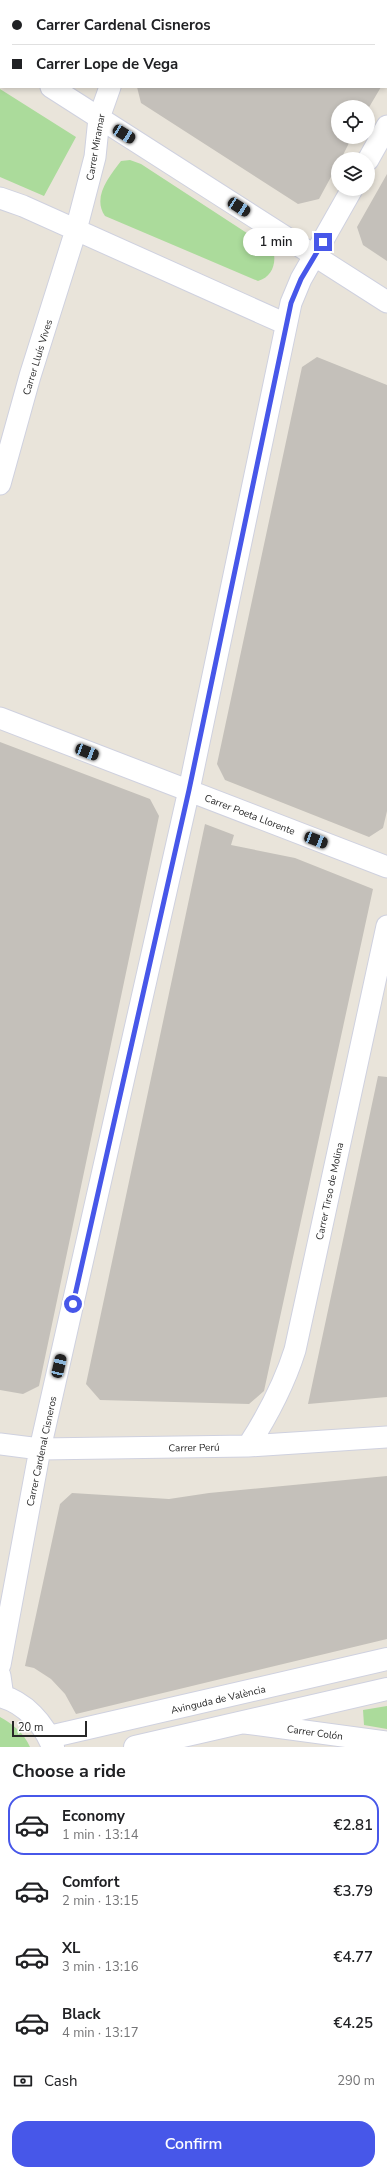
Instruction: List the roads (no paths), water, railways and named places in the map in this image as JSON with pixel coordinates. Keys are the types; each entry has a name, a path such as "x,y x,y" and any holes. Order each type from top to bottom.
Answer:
{"street":[{"path":"53,88 387,302"},
{"name":"Carrer Miramar","path":"76,230 95,157 99,118 110,88"},
{"path":"372,152 387,126"},
{"name":"Carrer Cardenal Cisneros","path":"0,1665 40,1449 189,790 286,324 291,303 301,279 348,196"},
{"path":"0,198 76,230 286,324"},
{"name":"Carrer Lluís Vives","path":"0,484 30,376 76,230"},
{"name":"Carrer Poeta Llorente","path":"0,718 387,868"},
{"name":"Carrer Tirso de Molina","path":"248,1446 273,1405 295,1350 387,926"},
{"name":"Carrer Perú","path":"0,1444 40,1449 248,1446 387,1437"},
{"name":"Avinguda de València","path":"51,1742 387,1659"},
{"path":"135,1747 387,1689"},
{"path":"1,1690 37,1720 51,1742"},
{"name":"Carrer Colón","path":"242,1723 387,1742"}]}
